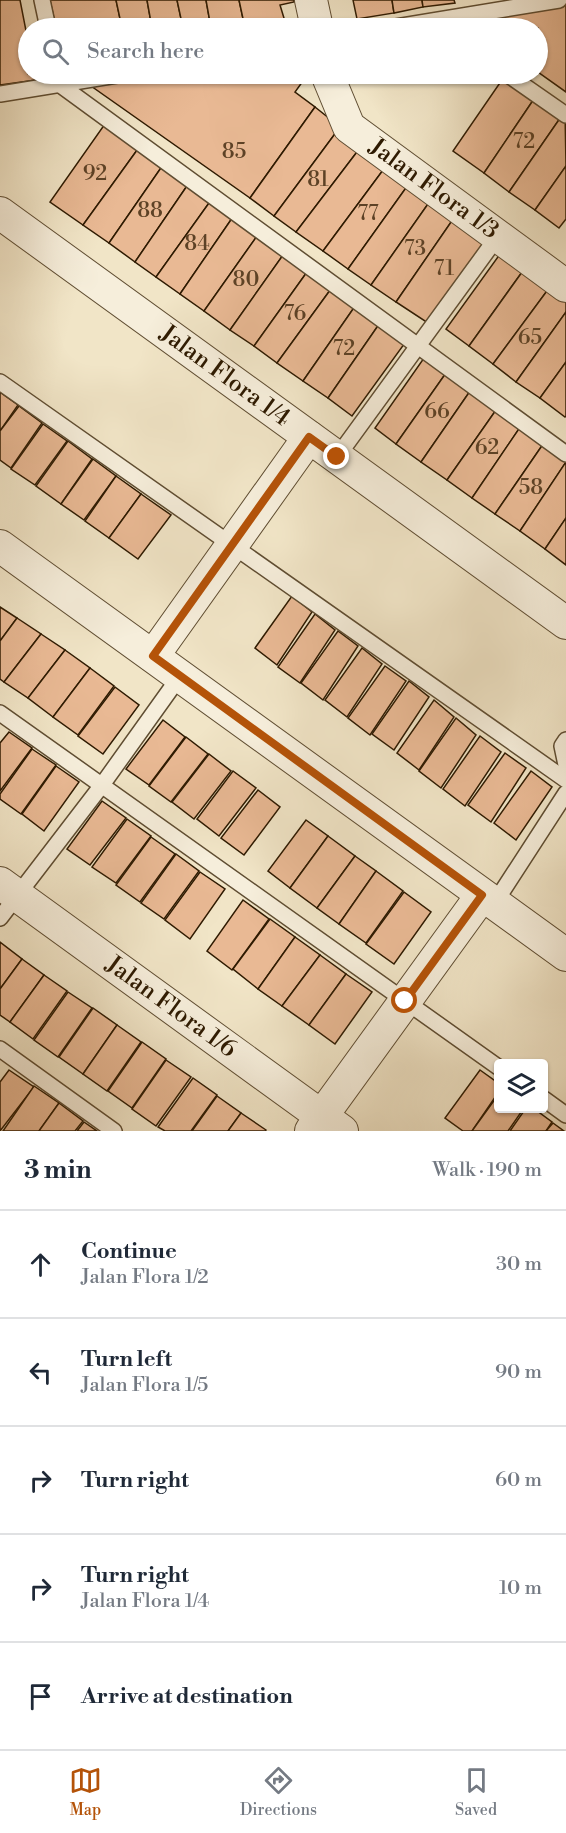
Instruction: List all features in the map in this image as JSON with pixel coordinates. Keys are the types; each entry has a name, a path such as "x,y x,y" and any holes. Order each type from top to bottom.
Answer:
{"street":[{"path":"310,0 314,18"},
{"name":"Jalan Flora 1/3","path":"331,84 349,127 566,286"},
{"name":"Jalan Flora 1/4","path":"0,213 566,623"},
{"path":"153,656 309,437"},
{"path":"0,546 566,956"},
{"name":"Jalan Flora 1/6","path":"6,899 325,1126"},
{"path":"325,1126 405,1001 488,899"}],"lane":[{"path":"42,0 46,18"},
{"path":"472,18 559,0"},
{"path":"0,94 39,84"},
{"path":"65,84 566,453"},
{"path":"521,84 566,116"},
{"path":"337,457 498,236"},
{"path":"0,382 566,780"},
{"path":"6,899 102,785 180,676"},
{"path":"0,713 494,1064"},
{"path":"566,740 562,746 566,765"},
{"path":"488,899 566,793"},
{"path":"2,1056 114,1131"},
{"path":"548,1102 566,1115"}],"building":[{"path":"0,0 20,0 24,18 18,18 18,82 0,85"},
{"path":"50,0 116,0 120,18 54,18"},
{"path":"116,0 147,0 150,18 120,18"},
{"path":"147,0 177,0 181,18 150,18"},
{"path":"177,0 206,0 209,18 181,18"},
{"path":"206,0 239,0 243,18 209,18"},
{"path":"239,0 294,0 294,2 280,5 284,18 243,18"},
{"path":"353,0 392,0 394,13 357,18"},
{"path":"392,0 422,0 423,7 394,13"},
{"path":"422,0 454,0 455,3 423,7"},
{"path":"566,5 566,92 548,79 548,18 496,18"},
{"path":"104,84 301,84 295,92 315,107 250,198 91,86"},
{"path":"499,84 523,84 538,93 484,173 453,151"},
{"path":"538,93 565,111 509,192 484,173"},
{"path":"315,107 340,127 274,216 250,198"},
{"path":"565,111 566,166 535,210 509,192"},
{"path":"107,121 140,146 83,225 50,202"},
{"path":"340,127 363,144 296,232 274,216"},
{"path":"363,144 389,162 323,251 296,232"},
{"path":"140,146 165,162 109,243 83,225"},
{"path":"165,162 191,180 135,262 109,243"},
{"path":"389,162 413,178 348,269 323,251"},
{"path":"566,166 566,219 559,228 535,210"},
{"path":"413,178 435,194 371,285 348,269"},
{"path":"191,180 214,196 156,277 135,262"},
{"path":"435,194 458,212 396,302 371,285"},
{"path":"214,196 237,211 180,294 156,277"},
{"path":"237,211 262,229 204,311 180,294"},
{"path":"458,212 493,236 431,325 396,302"},
{"path":"262,229 288,248 230,330 204,311"},
{"path":"508,243 530,261 469,346 446,329"},
{"path":"288,248 312,265 254,346 230,330"},
{"path":"530,261 555,280 493,364 469,346"},
{"path":"312,265 336,282 277,363 254,346"},
{"path":"555,280 566,289 566,312 516,382 493,364"},
{"path":"336,282 360,299 303,381 277,363"},
{"path":"360,299 384,317 328,398 303,381"},
{"path":"566,312 566,362 540,398 516,382"},
{"path":"384,317 410,336 352,416 328,398"},
{"path":"431,348 453,363 396,444 375,428"},
{"path":"566,362 566,416 565,417 540,398"},
{"path":"453,363 477,381 421,462 396,444"},
{"path":"477,381 503,400 447,480 421,462"},
{"path":"0,392 18,405 0,431"},
{"path":"503,400 527,417 472,498 447,480"},
{"path":"19,406 42,423 11,468 0,460 0,431"},
{"path":"527,417 550,434 495,514 472,498"},
{"path":"43,424 67,441 35,485 11,469"},
{"path":"550,434 566,446 566,462 520,531 495,514"},
{"path":"68,441 92,459 61,504 36,486"},
{"path":"93,459 116,476 84,520 61,504"},
{"path":"566,462 566,518 545,549 520,531"},
{"path":"116,476 141,494 109,538 85,521"},
{"path":"141,494 171,515 138,559 109,538"},
{"path":"566,518 566,565 545,549"},
{"path":"292,596 312,612 277,665 255,648"},
{"path":"0,607 17,618 0,641"},
{"path":"315,614 335,630 300,683 278,667"},
{"path":"17,618 41,634 4,682 0,679 0,641"},
{"path":"338,631 358,646 323,700 301,683"},
{"path":"41,634 65,650 28,698 4,682"},
{"path":"362,648 382,664 347,717 325,700"},
{"path":"65,650 90,668 53,717 28,698"},
{"path":"385,666 406,681 370,735 348,718"},
{"path":"90,668 114,686 78,735 53,717"},
{"path":"409,681 429,697 394,750 372,734"},
{"path":"115,687 139,705 103,754 78,736"},
{"path":"434,700 454,717 419,770 397,753"},
{"path":"456,718 476,735 441,788 419,771"},
{"path":"163,720 185,737 149,785 126,769"},
{"path":"9,732 32,748 0,791 0,743"},
{"path":"480,736 501,752 465,806 443,789"},
{"path":"186,737 208,754 171,802 149,786"},
{"path":"32,749 56,765 21,814 0,799 0,794"},
{"path":"505,753 526,768 491,822 468,805"},
{"path":"209,754 231,771 194,819 172,802"},
{"path":"56,766 79,782 44,831 22,814"},
{"path":"233,771 256,788 219,836 197,819"},
{"path":"531,771 552,787 516,840 494,823"},
{"path":"258,790 280,807 244,855 221,838"},
{"path":"102,801 126,818 90,865 67,849"},
{"path":"127,819 151,836 116,883 92,867"},
{"path":"306,820 328,836 290,888 268,871"},
{"path":"328,836 355,856 317,908 290,888"},
{"path":"151,837 175,854 140,902 116,885"},
{"path":"176,854 199,871 164,919 141,903"},
{"path":"355,856 376,871 339,924 317,908"},
{"path":"376,871 403,891 366,943 339,924"},
{"path":"200,872 225,889 190,939 165,920"},
{"path":"404,892 431,912 394,964 366,944"},
{"path":"243,900 269,919 232,970 207,951"},
{"path":"270,919 295,937 258,989 233,969"},
{"path":"295,937 320,955 282,1006 258,989"},
{"path":"0,942 22,959 0,989"},
{"path":"320,955 346,974 309,1025 282,1006"},
{"path":"22,959 44,975 10,1022 0,1015 0,989"},
{"path":"346,974 372,992 335,1044 309,1025"},
{"path":"44,975 67,991 33,1039 10,1022"},
{"path":"68,992 92,1008 58,1057 34,1040"},
{"path":"93,1008 117,1025 83,1074 59,1057"},
{"path":"117,1025 141,1042 107,1091 83,1074"},
{"path":"142,1042 166,1059 132,1108 108,1091"},
{"path":"166,1060 191,1077 156,1126 132,1109"},
{"path":"9,1070 34,1087 0,1131 0,1082"},
{"path":"480,1070 494,1080 494,1099 472,1131 463,1131 445,1118"},
{"path":"193,1078 217,1095 191,1131 165,1131 158,1127"},
{"path":"34,1086 59,1103 39,1131 3,1131"},
{"path":"217,1096 241,1113 228,1131 192,1131"},
{"path":"494,1101 494,1113 521,1113 508,1131 472,1131"},
{"path":"59,1103 83,1121 75,1131 39,1131"},
{"path":"241,1113 266,1130 228,1131"},
{"path":"523,1113 540,1113 552,1122 546,1131 510,1131"},
{"path":"84,1122 97,1131 77,1131"},
{"path":"553,1123 564,1131 546,1131"}],"route":[{"path":"337,457 309,437 153,656 482,895 405,1001"}]}
